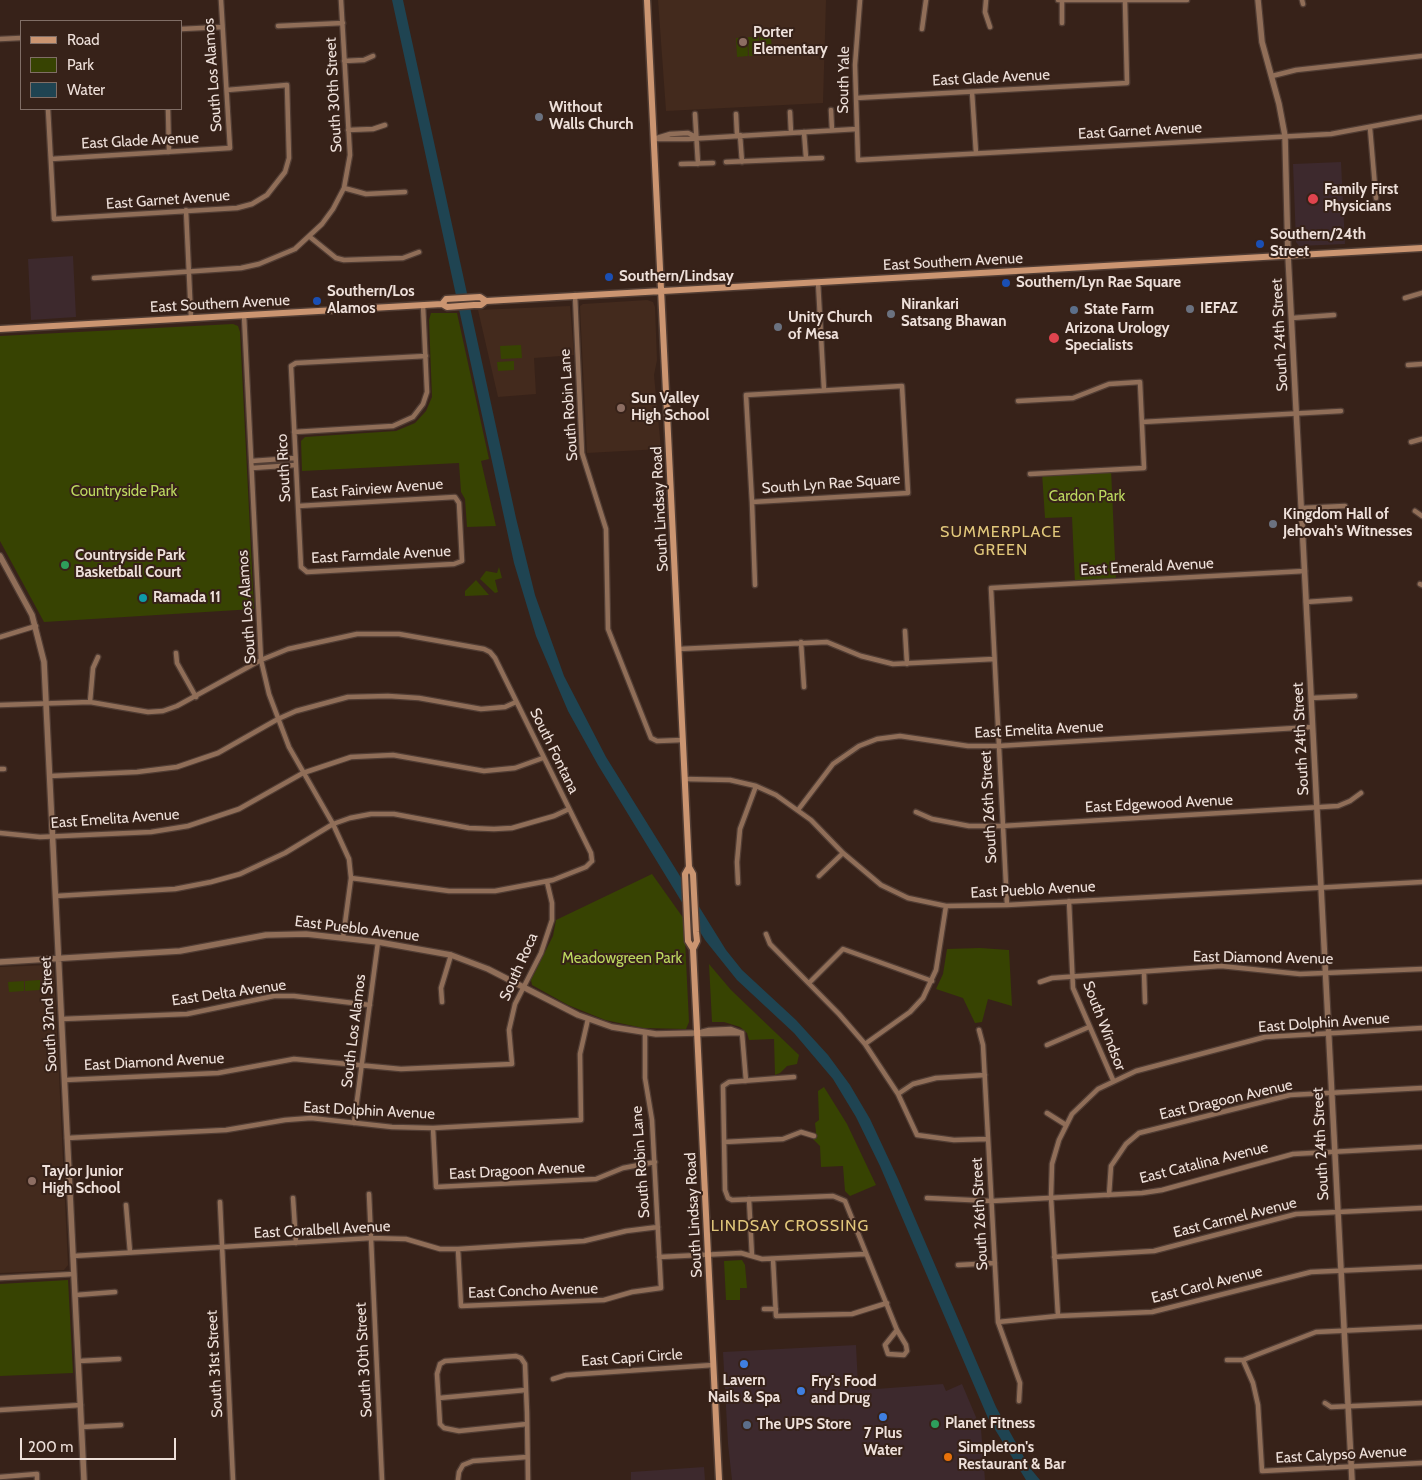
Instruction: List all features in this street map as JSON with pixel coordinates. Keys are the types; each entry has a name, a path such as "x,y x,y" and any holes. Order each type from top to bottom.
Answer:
{"main road":[{"name":"South Lindsay Road","path":"647,0 689,867 693,874 697,941 693,949"},
{"name":"East Southern Avenue","path":"442,304 446,299 480,298 486,301 1422,248"},
{"name":"East Southern Avenue","path":"0,329 442,304 447,307 471,306 481,305 486,301"},
{"name":"South Lindsay Road","path":"689,867 685,874 688,941 693,949 719,1480"}],"street":[{"name":"South Los Alamos","path":"221,0 230,148"},
{"name":"South 30th Street","path":"94,278 189,270 241,268 284,255 310,237 333,209 344,188 350,155 341,0"},
{"name":"South Yale","path":"858,160 855,65 860,0"},
{"path":"922,29 926,0"},
{"path":"986,0 984,12 990,26"},
{"path":"1058,0 1187,0"},
{"path":"1062,0 1062,23"},
{"name":"South 24th Street","path":"1258,0 1262,42 1272,76 1285,136 1288,255 1312,727 1318,808 1327,1034 1332,1093 1352,1480"},
{"name":"East Glade Avenue","path":"856,98 1127,83 1126,1"},
{"path":"278,26 342,23"},
{"path":"182,29 222,27"},
{"path":"0,39 20,38"},
{"path":"344,61 364,60 373,56"},
{"path":"1272,76 1296,70 1422,56"},
{"name":"East Garnet Avenue","path":"50,159 54,219 237,208 252,204 267,195 277,185 285,172 289,158 287,86 227,90"},
{"path":"972,92 976,153"},
{"path":"48,110 50,159"},
{"path":"168,110 169,152"},
{"path":"831,110 832,130"},
{"path":"790,112 792,132"},
{"path":"695,114 698,164"},
{"path":"736,114 742,162"},
{"name":"East Garnet Avenue","path":"858,160 1331,134 1422,117"},
{"path":"348,130 373,129 385,125"},
{"path":"1370,128 1376,198"},
{"path":"654,139 857,129"},
{"path":"804,132 806,158"},
{"path":"682,133 682,139"},
{"path":"654,139 670,134 682,133 688,133 696,137"},
{"name":"East Glade Avenue","path":"50,159 230,148"},
{"path":"726,162 822,158"},
{"path":"681,164 713,163"},
{"path":"344,188 366,194 405,192"},
{"path":"186,210 191,318"},
{"path":"310,237 336,258 354,261 403,258 419,252"},
{"path":"333,264 336,258"},
{"path":"818,282 824,390"},
{"path":"1405,298 1422,293"},
{"name":"South Robin Lane","path":"575,296 582,453 606,529 608,629 650,738 658,741 683,740"},
{"path":"294,432 393,426 405,422 415,414 423,404 427,392 423,305"},
{"name":"South Los Alamos","path":"244,315 261,660 269,694 278,719 303,773 333,824 349,859 350,878 343,938"},
{"path":"1292,318 1334,315"},
{"name":"South Rico","path":"302,569 291,366 296,363 426,356"},
{"path":"1408,365 1422,364"},
{"path":"1018,401 1073,398 1109,384 1140,382 1144,468 1030,474"},
{"name":"South Lyn Rae Square","path":"752,502 908,493 902,386 746,394 755,584"},
{"path":"1142,422 1341,411"},
{"path":"1411,442 1422,439"},
{"path":"252,461 296,458"},
{"path":"252,468 296,465"},
{"name":"East Fairview Avenue","path":"298,506 453,497 458,499 462,561"},
{"path":"1302,508 1346,506"},
{"path":"1415,511 1422,516"},
{"name":"South 32nd Street","path":"1,558 36,626 44,662 84,1480"},
{"name":"East Farmdale Avenue","path":"302,569 307,572 454,564 462,561"},
{"name":"East Emerald Avenue","path":"991,588 1305,571"},
{"name":"South 26th Street","path":"991,588 1007,905"},
{"path":"1306,602 1350,599"},
{"path":"0,637 36,626"},
{"path":"905,631 907,664"},
{"name":"South Fontana","path":"261,660 288,649 357,634 399,634 490,652 594,862 547,882"},
{"path":"801,642 804,687"},
{"path":"679,648 827,642 878,662 907,664 994,658"},
{"path":"176,654 177,663 196,696"},
{"path":"90,702 93,668 98,657"},
{"path":"0,706 90,702 148,712 177,706 261,660"},
{"path":"50,776 177,768 218,753 296,711 348,697 388,696 419,698 480,710 505,707 516,702"},
{"path":"1311,698 1355,696"},
{"name":"East Emelita Avenue","path":"798,810 833,764 859,746 900,736 946,744 998,746 1312,727"},
{"name":"East Emelita Avenue","path":"0,833 31,837 53,836 163,830 201,823 239,809 303,773 351,757 370,754 393,755 484,771 515,768 542,758"},
{"name":"East Pueblo Avenue","path":"685,779 722,779 756,786 798,810 822,830 843,853 874,880 893,892 926,903 946,906 1007,905 1422,882"},
{"path":"738,883 737,862 740,829 756,786"},
{"name":"East Edgewood Avenue","path":"916,812 932,819 969,826 1002,826 1318,808 1338,806 1361,792"},
{"path":"56,896 175,889 212,882 240,874 285,853 333,824 371,814 394,814 469,828 494,830 512,828 554,816 569,809"},
{"path":"819,876 843,853"},
{"path":"350,878 449,891 495,891 547,882"},
{"name":"South Roca","path":"512,1064 509,1030 515,1004 541,953 552,920 552,903 547,882"},
{"name":"South Windsor","path":"1058,1316 1050,1197 1052,1164 1066,1125 1084,1100 1113,1080 1073,988 1069,901"},
{"path":"864,1044 910,1012 923,998 932,981 939,956 946,906"},
{"name":"East Pueblo Avenue","path":"0,962 180,951 266,935 306,934 378,942 451,955 479,965 588,1019 612,1027 645,1033 697,1033 709,1030 731,1029 742,1033 746,1081"},
{"path":"766,934 770,944 809,983 864,1044 898,1094 917,1135 954,1140 988,1139"},
{"name":"South Los Alamos","path":"354,1123 378,942"},
{"path":"809,983 844,949 932,981"},
{"path":"442,1002 441,988 451,955"},
{"name":"East Diamond Avenue","path":"1040,982 1052,978 1073,976 1221,966 1300,974 1422,969"},
{"path":"1144,972 1145,1002"},
{"name":"East Delta Avenue","path":"62,1019 187,1014 274,996 294,996 370,1005"},
{"name":"East Dolphin Avenue","path":"68,1138 226,1130 285,1120 310,1118 392,1128 433,1128 581,1120 580,1054 588,1019"},
{"path":"1048,1045 1089,1027"},
{"name":"East Dolphin Avenue","path":"1113,1080 1136,1071 1265,1037 1422,1028"},
{"name":"South 26th Street","path":"979,1030 983,1044 998,1322 1020,1383 1019,1401"},
{"name":"South Robin Lane","path":"645,1033 645,1078 652,1120 661,1288"},
{"name":"East Diamond Avenue","path":"65,1080 218,1073 294,1059 401,1069 512,1064"},
{"path":"898,1094 913,1084 936,1078 985,1075"},
{"path":"794,1077 730,1082 724,1085 722,1090 725,1190 728,1198 732,1200 840,1198 845,1201 897,1330 906,1345 907,1350 904,1355 888,1354 885,1345 897,1330"},
{"name":"East Dragoon Avenue","path":"1109,1195 1111,1166 1126,1144 1139,1133 1290,1095 1422,1088"},
{"path":"1047,1113 1066,1125"},
{"name":"East Dragoon Avenue","path":"433,1128 436,1187 596,1180 623,1168 655,1162"},
{"path":"724,1142 783,1138 801,1132 814,1136"},
{"name":"East Catalina Avenue","path":"927,1198 992,1201 1109,1195 1162,1190 1293,1154 1422,1146"},
{"name":"South 30th Street","path":"369,1194 382,1480"},
{"path":"293,1198 296,1243"},
{"path":"749,1200 752,1256"},
{"name":"South 31st Street","path":"220,1202 233,1480"},
{"path":"126,1205 130,1252"},
{"name":"East Carmel Avenue","path":"1054,1257 1154,1251 1296,1214 1422,1208"},
{"name":"East Coralbell Avenue","path":"74,1256 371,1238 406,1239 440,1249 458,1249 584,1241 626,1231 658,1227"},
{"name":"East Concho Avenue","path":"458,1249 460,1306 474,1307 604,1300 632,1292 661,1288"},
{"path":"659,1257 708,1253 741,1253 774,1259 866,1254"},
{"path":"774,1259 776,1316 852,1314 887,1303"},
{"path":"958,1264 995,1263"},
{"name":"East Carol Avenue","path":"998,1322 1058,1316 1166,1310 1293,1276 1341,1271 1422,1267"},
{"path":"0,1278 74,1274"},
{"path":"76,1295 115,1292"},
{"path":"764,1309 776,1309"},
{"path":"1227,1360 1243,1360 1259,1352 1316,1332 1422,1327"},
{"path":"527,1424 452,1431 440,1424 438,1369 445,1361 521,1358 525,1364 527,1424 528,1480"},
{"path":"79,1361 119,1359"},
{"name":"East Calypso Avenue","path":"1243,1360 1253,1383 1258,1404 1262,1472 1422,1463"},
{"name":"East Capri Circle","path":"553,1379 566,1375 713,1365"},
{"path":"439,1398 526,1390"},
{"path":"1325,1403 1331,1407 1422,1403"},
{"path":"0,1410 81,1405"},
{"path":"82,1427 121,1425"},
{"path":"458,1480 459,1472 463,1465 473,1461 527,1457"},
{"path":"0,1477 37,1477"}],"shaded area":[{"name":"Porter Elementary","path":"658,0 826,0 823,103 666,111"},
{"path":"1341,162 1345,244 1299,246 1296,242 1293,164"},
{"path":"73,256 76,317 31,320 28,259"},
{"name":"Sun Valley High School","path":"647,300 653,302 655,307 657,360 654,375 661,449 587,453 580,306 583,304"},
{"path":"570,306 574,355 534,358 536,394 498,397 478,310"},
{"name":"Taylor Junior High School","path":"50,965 54,970 68,1265 64,1270 0,1273 0,967"},
{"path":"856,1345 858,1385 863,1390 943,1384 946,1391 962,1384 981,1429 985,1480 732,1480 723,1352"},
{"path":"704,1467 705,1480 631,1480 631,1472"}],"green space":[{"path":"771,36 772,55 761,56 760,37"},
{"path":"747,37 748,56 737,57 736,38"},
{"path":"748,37 759,37 760,56 749,56"},
{"path":"431,313 457,313 489,459 481,461 496,526 467,527 465,499 461,492 459,463 302,471 301,441 305,437 396,431 415,423 426,411 432,397 429,320"},
{"name":"Countryside Park","path":"233,324 238,326 240,332 254,609 44,622 0,541 0,336"},
{"path":"521,345 522,358 501,359 500,346"},
{"path":"514,361 514,370 498,371 497,362"},
{"name":"Cardon Park","path":"1111,469 1116,581 1075,583 1072,517 1045,518 1042,473"},
{"path":"499,567 502,578 495,580 498,592 495,593 480,579 486,571 497,573"},
{"path":"476,580 489,595 465,596 465,591"},
{"name":"Meadowgreen Park","path":"652,874 684,919 689,1022 686,1029 643,1028 605,1020 568,1005 532,985 531,980 553,936 556,920"},
{"path":"980,948 1009,950 1012,1006 988,999 982,1022 975,1023 963,998 936,989 943,974 947,949"},
{"path":"709,964 731,990 799,1055 797,1064 787,1066 775,1075 774,1039 749,1040 747,1033 740,1027 724,1022 712,1022"},
{"path":"40,980 40,990 25,991 25,981"},
{"path":"24,981 24,991 9,992 8,982"},
{"path":"824,1087 847,1124 876,1185 850,1196 845,1191 843,1166 821,1167 820,1146 813,1139 816,1132 815,1123 819,1120 818,1091"},
{"path":"742,1260 745,1265 747,1288 740,1288 740,1300 726,1300 724,1261"},
{"path":"68,1280 73,1373 0,1376 0,1284"}],"water":[{"path":"392,0 403,0 516,518 535,595 564,676 606,757 726,950 742,970 796,1020 828,1055 850,1085 870,1119 898,1179 996,1407 1030,1468 1040,1480 1026,1480 988,1418 880,1166 856,1117 833,1079 794,1033 737,980 705,940 598,765 568,711 536,636 514,563"}],"place":[{"name":"Porter Elementary","path":"743,42"},
{"name":"Without Walls Church","path":"539,117"},
{"name":"Family First Physicians","path":"1313,199"},
{"name":"Southern/24th Street","path":"1260,244"},
{"name":"Southern/Lindsay","path":"609,277"},
{"name":"Southern/Lyn Rae Square","path":"1006,283"},
{"name":"Southern/Los Alamos","path":"317,301"},
{"name":"IEFAZ","path":"1190,309"},
{"name":"State Farm","path":"1074,310"},
{"name":"Nirankari Satsang Bhawan","path":"891,314"},
{"name":"Unity Church of Mesa","path":"778,327"},
{"name":"Arizona Urology Specialists","path":"1054,338"},
{"name":"Sun Valley High School","path":"621,408"},
{"name":"Kingdom Hall of Jehovah's Witnesses","path":"1273,524"},
{"name":"Countryside Park Basketball Court","path":"65,565"},
{"name":"Ramada 11","path":"143,598"},
{"name":"Taylor Junior High School","path":"32,1181"},
{"name":"Lavern Nails & Spa","path":"744,1364"},
{"name":"Fry's Food and Drug","path":"801,1391"},
{"name":"7 Plus Water","path":"883,1417"},
{"name":"Planet Fitness","path":"935,1424"},
{"name":"The UPS Store","path":"747,1425"},
{"name":"Simpleton's Restaurant & Bar","path":"948,1457"}],"district":[{"name":"SUMMERPLACE GREEN","path":"1001,541"},
{"name":"LINDSAY CROSSING","path":"790,1226"}]}
